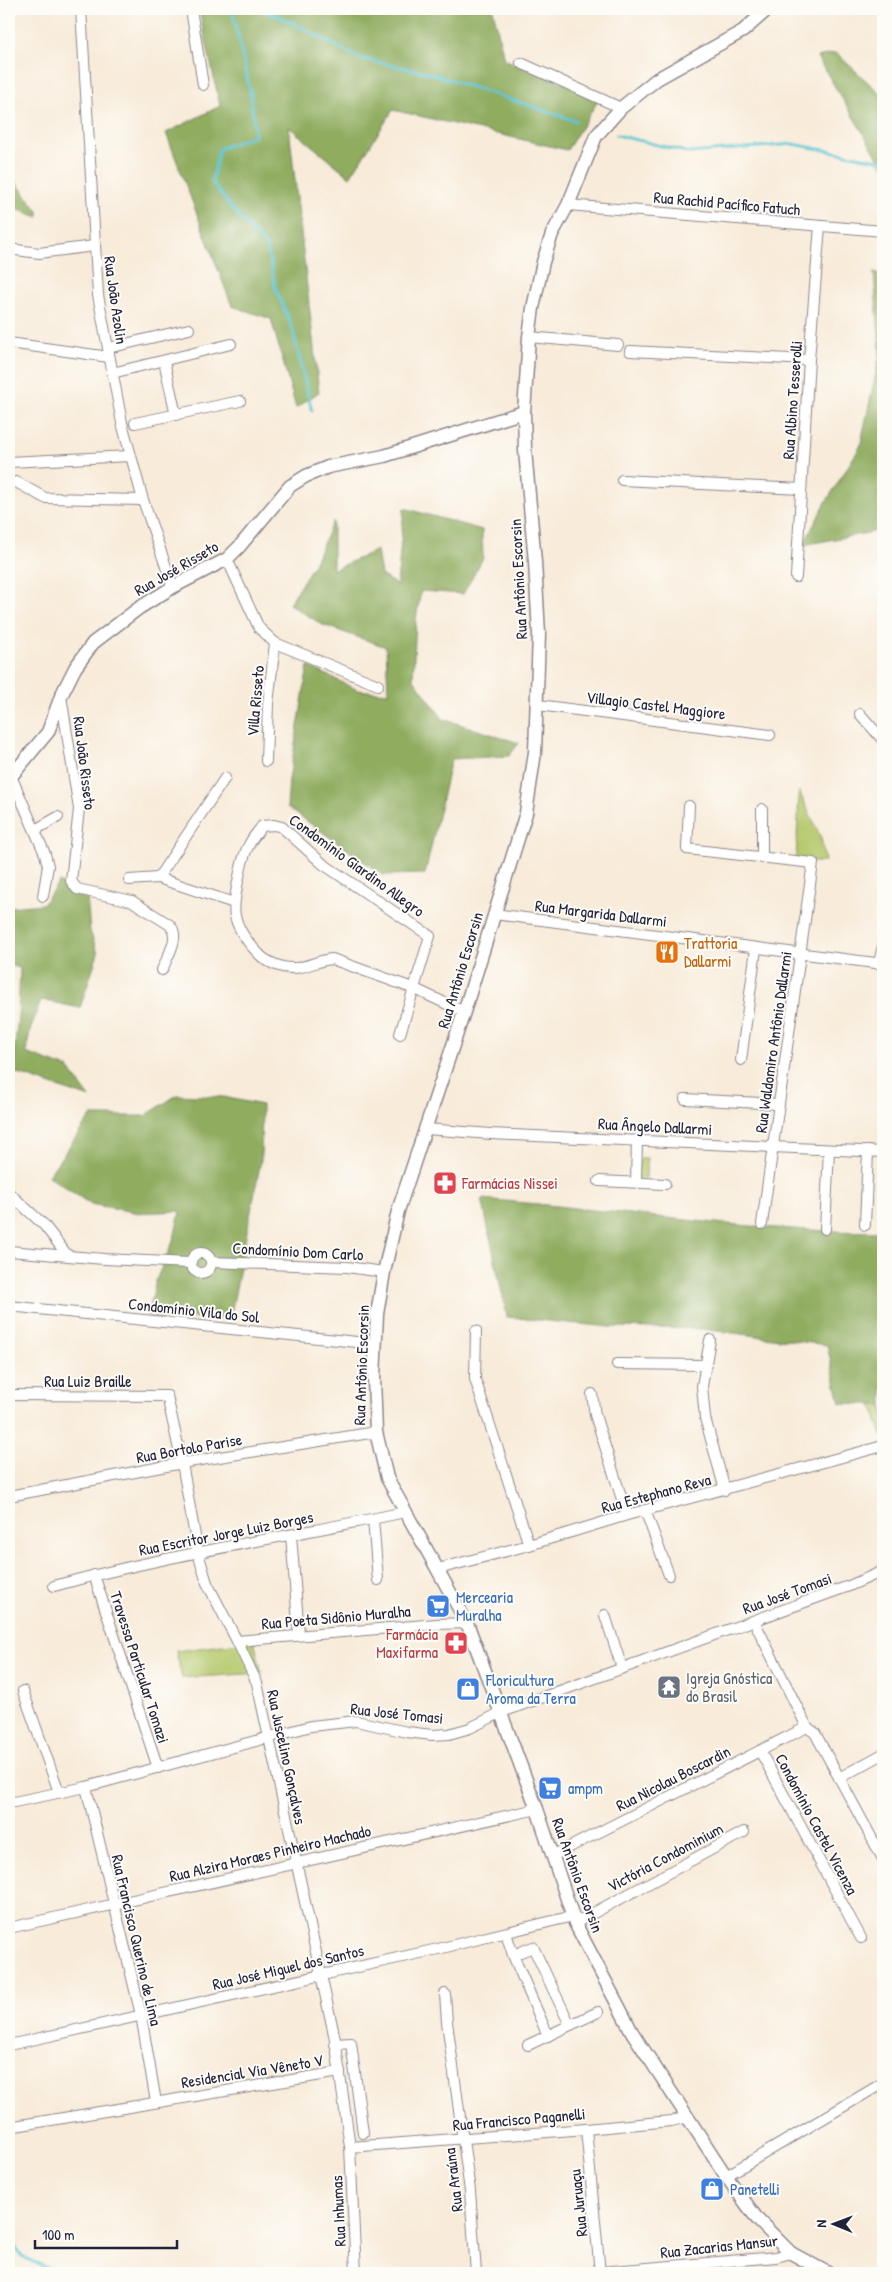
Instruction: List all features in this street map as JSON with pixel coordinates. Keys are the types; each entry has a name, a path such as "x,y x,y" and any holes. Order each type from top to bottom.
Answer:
{"main road":[{"name":"Rua Antônio Escorsin","path":"768,9 743,31 657,78 620,108 596,136 568,205 552,234 543,262 529,337 524,412 538,625 538,705 535,752 526,812 464,1012 398,1211 384,1272 377,1314 376,1432 387,1478 468,1623 537,1809 574,1920 632,2032 726,2176 758,2220 791,2253 828,2273"},
{"name":"Rua José Risseto","path":"10,778 48,732 61,696 76,668 93,643 139,608 173,587 227,559 290,486 306,476 328,467 393,453 524,412"}],"street":[{"name":"Rua João Azolin","path":"81,9 98,295 130,456 173,587"},
{"path":"191,9 203,85"},
{"path":"521,63 620,108"},
{"name":"Rua Rachid Pacífico Fatuch","path":"568,205 883,231"},
{"name":"Rua Albino Tesserolli","path":"796,577 809,360 820,226"},
{"path":"9,249 39,253 94,246"},
{"path":"9,343 108,353 189,329"},
{"path":"529,337 618,345"},
{"path":"112,373 231,344"},
{"path":"630,351 809,360"},
{"path":"164,361 176,415"},
{"path":"135,424 240,401"},
{"path":"9,462 130,456"},
{"path":"622,480 801,488"},
{"path":"16,482 45,498 143,500"},
{"path":"227,559 259,628 275,643 378,685"},
{"name":"Villa Risseto","path":"266,762 268,704 275,643"},
{"name":"Rua João Risseto","path":"61,696 78,809 71,881 77,889 132,901 175,930 176,937 162,970"},
{"name":"Villagio Castel Maggiore","path":"538,705 770,735"},
{"path":"860,714 883,740"},
{"path":"10,778 35,830 48,866 43,896"},
{"path":"158,878 225,778"},
{"path":"689,806 687,849 762,858 762,809"},
{"path":"35,830 58,817"},
{"name":"Condomínio Giardino Allegro","path":"400,1034 415,989 430,936 323,864 282,827 274,825 262,826 248,846 234,903 235,917 249,944 260,956 275,965 294,968 319,960 332,959 415,989 464,1012"},
{"name":"Rua Waldomiro Antônio Dallarmi","path":"762,858 813,864 762,1224"},
{"path":"129,880 158,878 234,903"},
{"name":"Rua Margarida Dallarmi","path":"494,914 881,964"},
{"path":"881,964 883,946"},
{"path":"741,1060 756,949"},
{"path":"685,1099 779,1104"},
{"name":"Rua Ângelo Dallarmi","path":"426,1129 883,1152"},
{"path":"636,1182 637,1140"},
{"path":"825,1229 829,1150"},
{"path":"865,1225 868,1151"},
{"path":"599,1181 666,1184"},
{"path":"9,1193 44,1226 68,1256"},
{"name":"Condomínio Dom Carlo","path":"9,1251 190,1263 192,1257 197,1253 203,1252 209,1256 211,1262 347,1266 384,1272"},
{"name":"Condomínio Vila do Sol","path":"9,1306 376,1344"},
{"path":"476,1331 475,1379 529,1545"},
{"path":"710,1340 702,1386 705,1418 725,1490"},
{"path":"617,1364 705,1365"},
{"path":"592,1394 595,1415 627,1515"},
{"name":"Rua Luiz Braille","path":"9,1395 167,1396"},
{"name":"Rua Juscelino Gonçalves","path":"167,1396 182,1463 198,1553 207,1583 237,1640 257,1684 294,1862 335,2044 350,2147"},
{"name":"Rua Bortolo Parise","path":"9,1496 182,1463 376,1432"},
{"name":"Rua Estephano Reva","path":"438,1569 529,1545 645,1510 883,1446"},
{"path":"645,1510 669,1575"},
{"name":"Rua Escritor Jorge Luiz Borges","path":"54,1586 94,1575 198,1553 405,1512"},
{"path":"373,1519 378,1580"},
{"path":"292,1535 299,1635"},
{"name":"Rua José Tomasi","path":"9,1803 86,1787 311,1726 356,1721 407,1732 432,1735 449,1734 470,1728 502,1712 849,1586 883,1571"},
{"name":"Travessa Particular Tomazi","path":"94,1575 158,1768"},
{"path":"604,1615 622,1668"},
{"path":"754,1621 807,1727 815,1733 883,1859"},
{"name":"Rua Poeta Sidônio Muralha","path":"237,1640 468,1623"},
{"path":"23,1691 59,1792"},
{"name":"Rua Nicolau Boscardin","path":"552,1856 807,1727"},
{"name":"Condomínio Castel Vicenza","path":"760,1751 862,1938"},
{"path":"840,1778 883,1754"},
{"name":"Rua Francisco Querino de Lima","path":"86,1787 141,2015 156,2102"},
{"name":"Rua Alzira Moraes Pinheiro Machado","path":"9,1928 294,1862 537,1809"},
{"name":"Victória Condominium","path":"574,1920 744,1832"},
{"name":"Rua José Miguel dos Santos","path":"9,2045 506,1933 574,1920"},
{"path":"506,1933 513,1955 548,2036"},
{"path":"513,1955 533,1947 570,2025"},
{"name":"Rua Araúna","path":"445,1994 470,2191 476,2273"},
{"path":"528,2045 598,2012"},
{"path":"335,2044 351,2043 363,2134"},
{"name":"Residencial Via Vêneto V","path":"9,2127 340,2072"},
{"path":"726,2176 883,2083"},
{"name":"Rua Francisco Paganelli","path":"350,2147 586,2129 671,2121 689,2117"},
{"name":"Rua Juruaçu","path":"586,2129 596,2273"},
{"name":"Rua Inhumas","path":"350,2147 356,2273"},
{"name":"Rua Zacarias Mansur","path":"596,2273 776,2257 791,2253"}],"green space":[{"path":"199,9 493,9 504,59 600,98 567,150 393,110 350,177 289,127 319,392 296,408 271,319 232,306 166,133 220,106"},
{"path":"836,53 883,96 883,166 817,57"},
{"path":"9,173 38,211 39,217 9,207"},
{"path":"874,272 883,275 883,449 880,453 883,458 883,530 803,545 826,502 860,447 880,354"},
{"path":"404,508 482,530 483,558 463,594 421,591 416,619 413,678 443,719 519,743 509,756 451,759 425,874 383,875 287,807 289,780 308,666 358,690 388,693 386,647 323,625 289,604 315,562 333,521 333,570 377,550 381,575 397,585"},
{"path":"799,791 821,838 825,862 796,862"},
{"path":"59,882 87,896 90,931 98,953 80,1008 41,1000 30,1031 26,1053 68,1068 90,1098 10,1071 9,1073 9,1052 14,1054 18,1017 20,968 9,965 9,907 43,904"},
{"path":"177,1095 224,1097 262,1105 261,1160 230,1319 148,1316 156,1280 174,1239 180,1211 139,1213 90,1204 48,1176 91,1116 145,1116"},
{"path":"647,1158 646,1178 635,1178 640,1160"},
{"path":"482,1199 682,1220 833,1231 883,1232 883,1405 840,1403 827,1345 702,1329 610,1327 507,1317"},
{"path":"872,1405 883,1405 882,1436"},
{"path":"254,1641 262,1673 182,1678 176,1651"}],"waterway":[{"path":"232,9 251,95 255,135 219,149 212,182 233,210 267,247 276,290 292,327 312,411"},
{"path":"258,9 285,19 359,58 432,74 576,121"},
{"path":"617,135 690,153 793,144 883,161"},
{"path":"9,2237 22,2257 59,2273"}],"place":[{"name":"Trattoria Dallarmi","path":"667,952"},
{"name":"Farmácias Nissei","path":"445,1183"},
{"name":"Mercearia Muralha","path":"438,1606"},
{"name":"Farmácia Maxifarma","path":"456,1643"},
{"name":"Igreja Gnóstica do Brasil","path":"669,1687"},
{"name":"Floricultura Aroma da Terra","path":"468,1689"},
{"name":"ampm","path":"550,1788"},
{"name":"Panetelli","path":"712,2189"}]}
